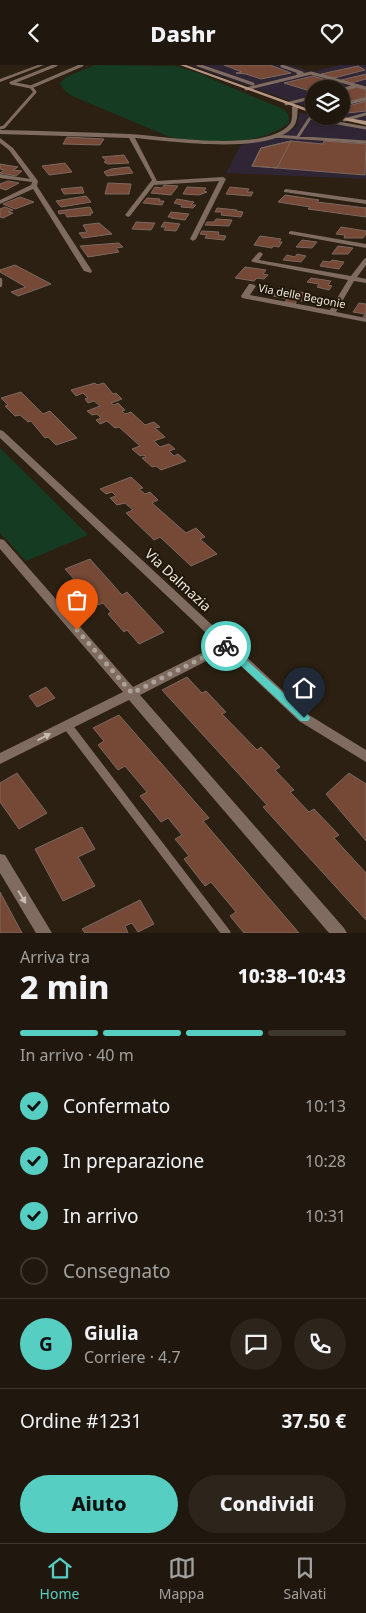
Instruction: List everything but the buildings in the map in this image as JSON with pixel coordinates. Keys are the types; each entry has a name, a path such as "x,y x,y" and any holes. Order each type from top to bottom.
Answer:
{"main road":[{"path":"182,65 305,110"},
{"path":"350,121 365,124"}],"street":[{"path":"0,81 42,65"},
{"path":"0,130 212,143 241,142 274,136 294,123 295,107"},
{"path":"131,137 154,182"},
{"path":"0,140 11,149 34,183 88,271"},
{"path":"0,176 34,183"},
{"path":"128,215 154,182 223,179 193,239"},
{"path":"0,202 34,183"},
{"path":"286,191 366,202"},
{"path":"291,233 366,246"},
{"path":"260,254 255,261 366,281"},
{"path":"332,313 352,279 366,260"},
{"name":"Via delle Begonie","path":"252,286 245,296 366,320"},
{"name":"Via Dalmazia","path":"0,433 304,718 366,757"},
{"path":"0,542 339,933"},
{"path":"0,759 226,646"},
{"path":"0,861 44,933"}],"lane":[{"path":"56,65 11,83 31,87 82,65"},
{"path":"198,65 253,84"},
{"path":"210,65 252,80 253,84"},
{"path":"243,88 302,73 282,66"},
{"path":"243,88 311,73 366,87"},
{"path":"9,78 19,80"},
{"path":"350,88 359,86"},
{"path":"0,130 35,93 31,87"},
{"path":"286,104 305,99"},
{"path":"350,103 366,99"},
{"path":"350,118 366,114"},
{"path":"297,137 310,118 365,124"},
{"path":"274,136 366,141"},
{"path":"0,280 0,285"},
{"path":"67,725 226,933"}],"shaded area":[{"path":"189,65 290,65 311,72 340,65 366,65 366,121 350,118 350,80 305,80 305,106"},
{"path":"299,114 305,114 305,125 350,124 366,127 366,179 226,173 241,145 268,139 292,130 298,125"}],"green space":[{"path":"95,65 175,66 199,73 283,109 288,114 289,123 276,131 262,136 231,142 199,141 170,137 72,96 64,90 60,83 66,77"},
{"path":"0,448 88,535 26,561 0,533"}],"way so far":[{"path":"77,630 132,693 226,646"}],"route":[{"path":"226,646 304,718"}]}
